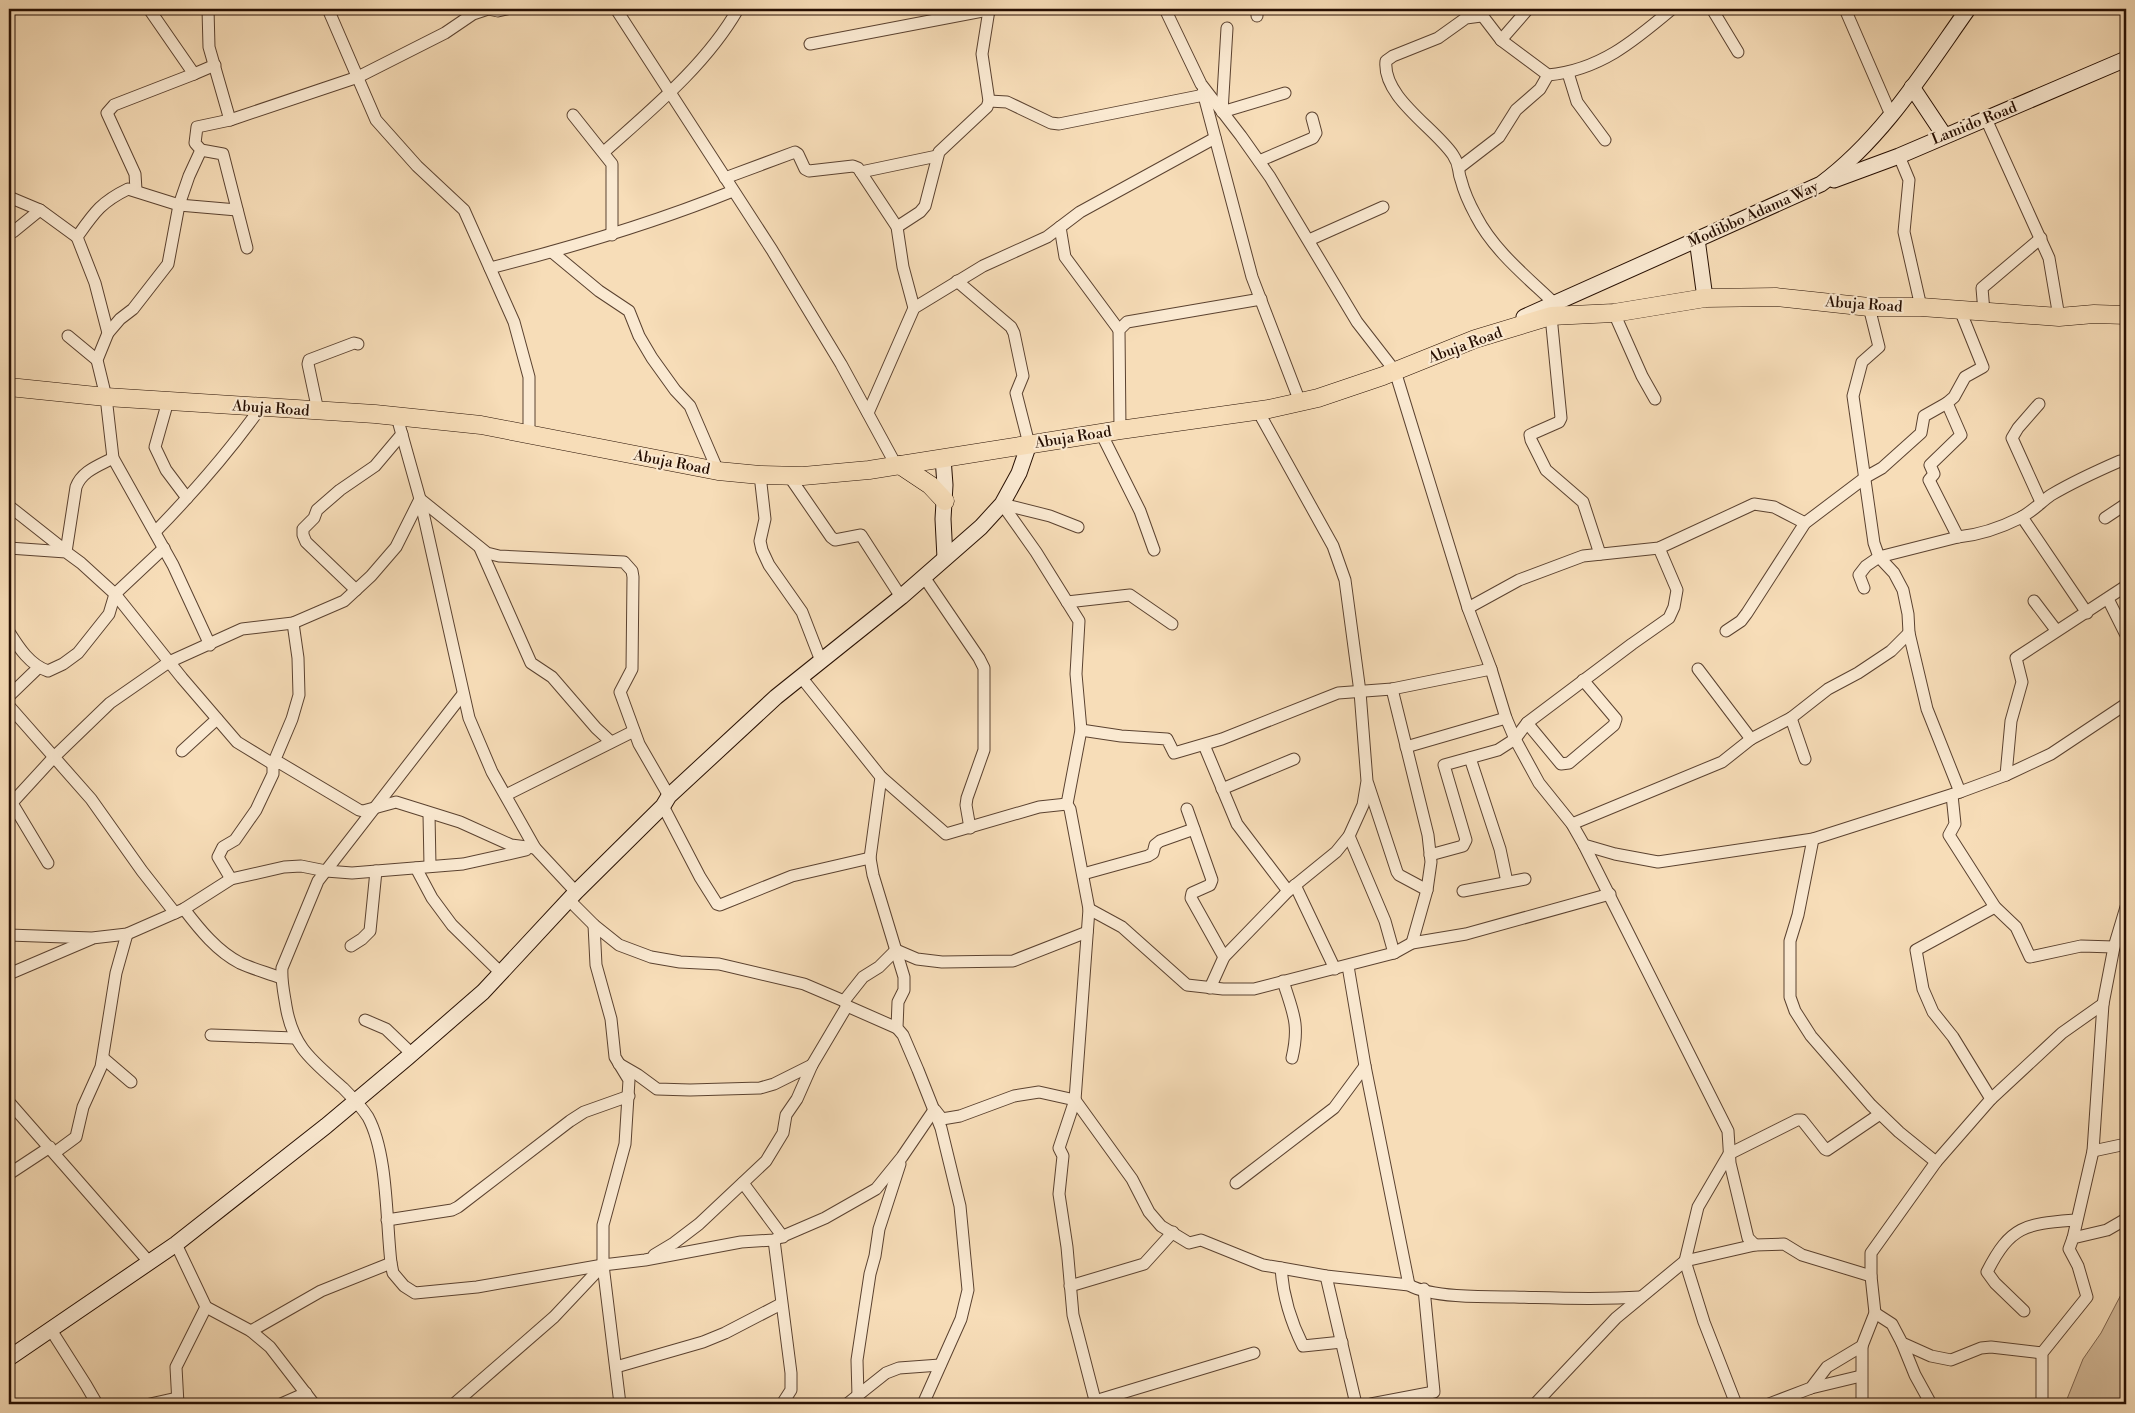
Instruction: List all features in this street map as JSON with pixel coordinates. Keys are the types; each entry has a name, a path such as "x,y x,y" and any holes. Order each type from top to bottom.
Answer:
{"main road":[{"name":"Abuja Road","path":"9,387 106,397 318,411 482,425 718,471 789,476 898,465 1120,430 1258,411 1300,402 1318,398 1395,371 1553,310 1614,313 1705,298 1776,297 1869,307 1921,307 2059,317 2094,314 2126,315"},
{"path":"898,465 930,485 945,501"}],"street":[{"path":"149,9 194,74"},
{"path":"208,9 210,46 230,120"},
{"path":"328,9 376,120 417,166 464,210 514,322 529,377 529,434"},
{"path":"247,248 222,154 201,150 194,144 197,127 230,120 358,77 445,33 470,11 488,9 498,11 507,9"},
{"path":"616,9 725,178 841,364 898,465"},
{"path":"604,152 669,92 724,34 738,9"},
{"path":"810,44 991,9 982,54 989,101 987,107 939,152 925,206 920,212 898,227"},
{"path":"1165,9 1202,90 1252,277 1300,402"},
{"path":"1501,40 1528,9"},
{"path":"1600,554 1583,502 1546,470 1530,435 1559,422 1561,418 1553,310 1488,236 1476,216 1460,178 1460,167 1452,154 1401,100 1391,84 1386,61 1393,56 1438,38 1466,18 1479,12 1501,40 1548,75 1568,73 1604,59 1632,43 1672,9"},
{"path":"1712,9 1738,52"},
{"path":"1845,9 1891,115"},
{"name":"Modibbo Adama Way","path":"1553,310 1697,239 1821,184 1844,167 1871,140 1968,9"},
{"path":"1222,112 1227,28"},
{"name":"Lamido Road","path":"1821,184 1899,156 1944,135 2126,59"},
{"path":"136,190 135,174 107,113 114,105 215,65"},
{"path":"1568,73 1577,102 1605,140"},
{"path":"1460,167 1499,137 1516,110 1540,89 1548,75"},
{"path":"1912,87 1944,135"},
{"path":"989,101 1007,102 1051,123 1060,124 1202,90"},
{"path":"1202,90 1222,112 1259,161 1309,240 1357,322 1395,371 1468,608 1515,740 1539,783 1572,824 1584,845 1728,1131 1731,1146 1729,1154 1698,1207 1685,1261 1704,1322 1736,1404"},
{"path":"1222,112 1285,93"},
{"path":"573,116 612,164 612,234"},
{"path":"1259,161 1313,138 1316,133 1312,118"},
{"path":"1986,119 2041,238 2052,272 2059,317"},
{"path":"868,413 914,308 983,266 1047,237 1080,212 1215,138"},
{"path":"201,150 188,176 179,205 168,264 133,309 120,319 108,333 98,360 106,397 113,458 164,548 210,645"},
{"path":"725,178 795,152 798,154 806,170 854,166 861,172 898,227 903,267 914,308"},
{"path":"861,172 937,156"},
{"path":"1899,156 1909,180 1904,232 1921,307"},
{"path":"77,237 97,209 115,195 128,189 179,205 237,210"},
{"path":"490,268 612,234 675,214 733,191"},
{"path":"9,197 40,210 77,237 95,283 108,333"},
{"path":"1309,240 1383,207"},
{"path":"9,232 13,232 40,210"},
{"path":"1060,227 1065,257 1119,330 1120,430"},
{"path":"1984,312 1982,288 2041,238"},
{"path":"1697,239 1705,298"},
{"path":"552,252 598,291 629,311 638,336 652,358 675,390 690,406 718,471"},
{"path":"9,1358 176,1244 412,1054 483,992 666,801 776,697 924,577 981,527 1002,504 1019,473 1029,444 1016,393 1023,376 1011,327 957,281"},
{"path":"1119,330 1127,322 1261,299"},
{"path":"1869,307 1879,347 1862,362 1853,396 1874,543 1879,557 1894,573 1903,590 1908,614 1909,633 1927,710 1956,794 1955,824 1949,835 1995,907 2016,927 2030,957 2081,946 2114,947"},
{"path":"1726,631 1741,621 1747,613 1805,523 1866,477 1882,468 1921,433 1924,416 1947,403 1954,397 1965,377 1983,367 1960,310"},
{"path":"1614,313 1642,376 1655,400"},
{"path":"68,336 98,360"},
{"path":"318,411 308,364 309,360 354,343 358,344"},
{"path":"168,401 156,447 166,470 188,498"},
{"path":"1947,403 1961,436 1930,465 1934,474 1928,480 1958,537"},
{"path":"2039,404 2018,428 2012,438 2041,502"},
{"path":"155,532 188,498 233,446 261,407"},
{"path":"1258,411 1333,546 1342,568 1348,596 1360,692 1367,780 1397,872 1399,875 1427,890"},
{"path":"397,417 420,499 460,677 462,694 469,718 492,772 535,848 594,924 619,945 651,957 680,962 720,964 804,984 897,1028"},
{"path":"1100,433 1140,511 1154,550"},
{"path":"356,590 306,542 303,530 314,518 317,510 340,490 374,466 402,434"},
{"path":"66,552 79,478 86,472 113,458"},
{"path":"943,458 945,558"},
{"path":"1864,588 1859,575 1866,566 1879,557 1958,537 1970,536 2022,517 2041,502 2088,475 2120,461 2126,461"},
{"path":"760,475 765,519 760,541 762,550 769,565 802,612 820,661"},
{"path":"789,476 831,537 835,540 862,535 900,597"},
{"path":"420,499 488,553 499,556 624,562 629,566 633,577 632,669 620,692 634,731 651,767 663,784 666,801 700,877 715,902 720,905 792,876 870,858"},
{"path":"48,863 10,804 110,703 169,662 242,629 292,623 344,602 371,576 396,547 420,499"},
{"path":"1002,504 1050,516 1078,527"},
{"path":"1002,504 1036,552 1079,621 1076,674 1081,730 1067,804 1070,808 1089,909 1075,1100 1060,1148 1063,1156 1059,1194 1067,1247 1072,1315 1095,1403 1254,1353"},
{"path":"1468,608 1520,580 1583,556 1659,548 1754,504 1774,507 1805,523"},
{"path":"2105,518 2126,504"},
{"path":"9,506 115,594 169,662 237,742 272,764 280,763 359,810 376,808 396,802 429,814 460,822 511,845 535,848"},
{"path":"2022,517 2087,613"},
{"path":"9,548 66,552"},
{"path":"9,632 20,650 38,668 48,671 63,664 78,653 109,614 115,594 164,548"},
{"path":"480,548 531,663 552,677 596,728 611,742"},
{"path":"1430,855 1463,846 1466,840 1444,765 1498,750 1515,740 1527,723 1669,618 1674,607 1677,590 1659,548"},
{"path":"924,577 980,658 984,668 984,750 967,798 966,805 970,828"},
{"path":"2006,775 2011,721 2022,682 2016,658 2056,630 2087,613 2126,586"},
{"path":"1067,602 1130,595 1172,624"},
{"path":"2108,599 2126,635"},
{"path":"2034,601 2056,630"},
{"path":"231,879 218,857 219,853 223,847 235,840 256,810 273,774 272,764 292,719 299,695 298,658 292,623"},
{"path":"1572,824 1722,762 1751,739 1791,718 1828,689 1858,673 1890,651 1909,633"},
{"path":"9,696 38,668"},
{"path":"1081,730 1121,736 1167,739 1174,753 1204,745 1338,693 1392,689 1491,670"},
{"path":"1698,670 1751,739"},
{"path":"800,677 882,777 946,834 1039,807 1067,804"},
{"path":"1527,723 1561,764 1568,763 1614,724 1616,719 1583,680"},
{"path":"1392,689 1428,835 1430,855 1427,890 1412,943"},
{"path":"462,694 318,881 282,968 281,978 294,1038 306,1055 356,1101 367,1116 378,1146 393,1273 404,1286 415,1293 477,1287 603,1265 645,1260 741,1242 778,1238 825,1218 876,1189 902,1157 934,1110"},
{"path":"1584,845 1615,854 1658,862 1813,839 1956,794 2006,775 2051,754 2126,704"},
{"path":"9,706 91,799 142,871 179,911 223,951 240,963 281,978"},
{"path":"1406,747 1506,718"},
{"path":"1791,718 1805,759"},
{"path":"182,750 217,719"},
{"path":"506,795 634,731"},
{"path":"1204,745 1237,824 1291,888 1335,969"},
{"path":"1470,758 1500,849 1507,882"},
{"path":"1222,789 1294,759"},
{"path":"882,777 870,858 873,875 904,976 904,990 898,1002 897,1028 906,1044 941,1128 960,1206 968,1290 961,1318 923,1404"},
{"path":"1210,988 1224,957 1291,888 1336,852 1349,836 1363,805 1367,780"},
{"path":"1187,809 1212,884 1192,893 1191,898 1224,957"},
{"path":"429,814 430,866"},
{"path":"1083,874 1148,856 1153,853 1155,845 1160,842 1194,829"},
{"path":"1349,836 1385,921 1394,953"},
{"path":"1813,839 1798,915 1790,941 1790,997 1795,1011 1811,1036 1880,1114 1936,1162"},
{"path":"9,935 92,938 127,934 179,911 231,879 284,867 300,866 352,873 463,864 535,848"},
{"path":"416,868 432,898 452,925 501,973"},
{"path":"351,946 370,931 376,871"},
{"path":"1463,891 1525,878"},
{"path":"1089,909 1122,927 1187,985 1210,988 1254,989 1394,953 1412,943 1466,934 1610,894"},
{"path":"1991,1099 1953,1037 1933,1012 1923,989 1916,950 1995,907"},
{"path":"2042,1404 2042,1353 2087,1297 2078,1266 2069,1249 2074,1238 2076,1220 2093,1152 2103,1004 2114,947 2126,907"},
{"path":"594,924 596,965 611,1019 615,1057 629,1080 625,1144 603,1225 603,1265 620,1404"},
{"path":"896,950 917,959 942,962 1013,961 1087,932"},
{"path":"9,1174 53,1151 57,1151 76,1137 83,1107 101,1067 116,973 127,934"},
{"path":"9,974 92,938"},
{"path":"645,1260 674,1243 699,1224 766,1161 784,1133 786,1115 797,1099 812,1064 846,1003 863,977 879,967 896,950"},
{"path":"1348,966 1365,1066 1409,1285"},
{"path":"1283,981 1297,1026 1297,1039 1292,1058"},
{"path":"1862,1404 1862,1346 1875,1313 1871,1254 1936,1162 1991,1099 2062,1033 2103,1004"},
{"path":"366,1020 386,1029 412,1054"},
{"path":"211,1036 294,1038"},
{"path":"103,1058 131,1082"},
{"path":"619,1064 657,1089 690,1090 760,1088 774,1084 812,1064"},
{"path":"1236,1183 1334,1108 1365,1066"},
{"path":"934,1110 942,1120 960,1116 1014,1096 1039,1092 1075,1100 1132,1179 1150,1212 1161,1226 1189,1243 1201,1240 1262,1265 1326,1276 1409,1285 1437,1294 1474,1297 1612,1299 1640,1297"},
{"path":"387,1220 452,1210 458,1207 570,1121 584,1112 629,1096"},
{"path":"9,1102 150,1263"},
{"path":"1729,1154 1797,1120 1802,1120 1825,1150 1828,1150 1880,1114"},
{"path":"2093,1152 2126,1144"},
{"path":"1729,1154 1748,1238 1755,1245"},
{"path":"858,1396 856,1360 870,1274 879,1228 902,1157"},
{"path":"743,1183 778,1238 781,1304 791,1373 790,1390 782,1404"},
{"path":"2074,1238 2107,1230 2126,1219"},
{"path":"2024,1311 1995,1283 1987,1272 1993,1259 2016,1232 2029,1225 2076,1220"},
{"path":"1070,1286 1144,1264 1173,1232"},
{"path":"176,1244 206,1308 251,1331 270,1347 314,1404"},
{"path":"1535,1404 1616,1318 1685,1261 1755,1245 1784,1244 1802,1255 1871,1276"},
{"path":"251,1331 321,1292 392,1263"},
{"path":"454,1404 554,1317 603,1265"},
{"path":"1281,1268 1283,1294 1287,1310 1303,1346 1342,1342"},
{"path":"1326,1276 1356,1404"},
{"path":"1371,1404 1434,1392 1424,1289"},
{"path":"616,1368 703,1342 725,1333 781,1304"},
{"path":"150,1404 178,1401 176,1367 206,1308"},
{"path":"1875,1313 1892,1324 1915,1375 1931,1404"},
{"path":"50,1330 97,1404"},
{"path":"1902,1343 1931,1356 1951,1360 1981,1348 1991,1347 2042,1353"},
{"path":"1811,1388 1827,1367 1862,1346"},
{"path":"847,1404 886,1373 899,1368 940,1365"},
{"path":"1769,1404 1811,1388 1861,1376"},
{"path":"281,1404 306,1393"}],"shaded area":[{"path":"2126,1285 2126,1404 2065,1404 2083,1359 2101,1333"}]}
